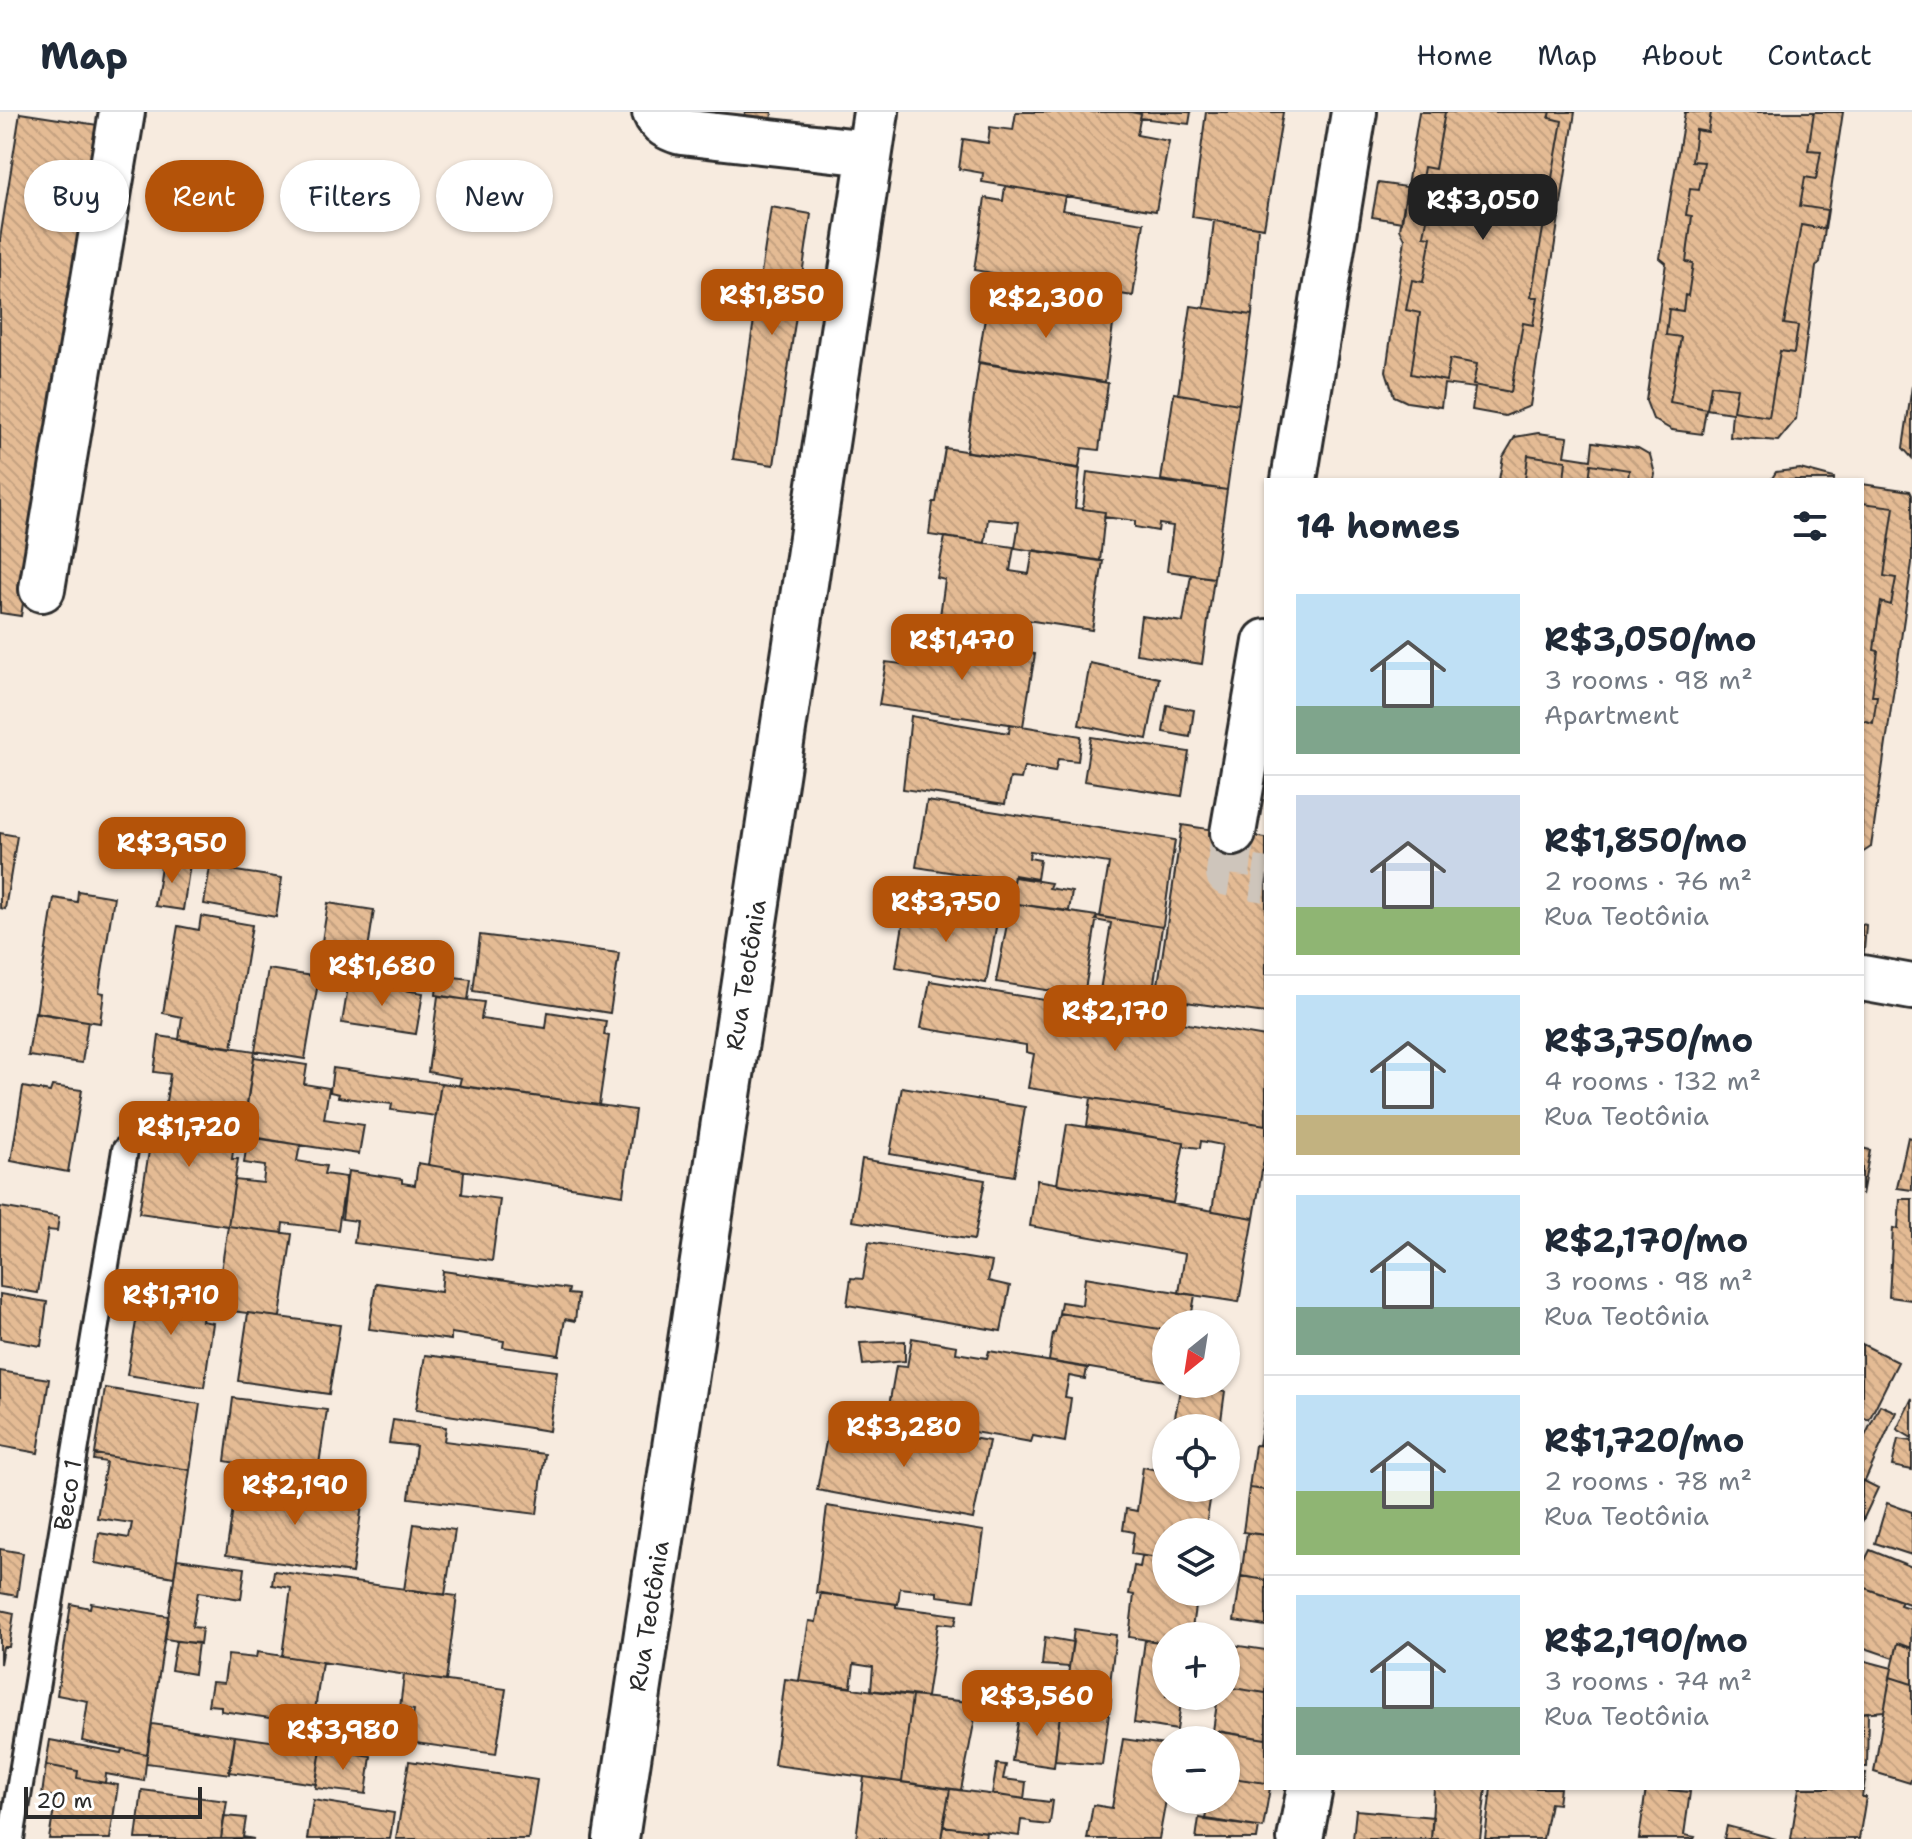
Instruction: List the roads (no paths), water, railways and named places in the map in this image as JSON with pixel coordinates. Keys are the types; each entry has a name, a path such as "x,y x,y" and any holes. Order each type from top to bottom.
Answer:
{"street":[{"path":"42,589 122,112"},
{"path":"655,112 668,128 681,132 872,133"},
{"path":"1294,478 1354,112"},
{"name":"Rua Teotônia","path":"616,1839 872,133"},
{"path":"1233,833 1264,654"},
{"path":"1864,978 1912,987"},
{"path":"1300,1839 1310,1790"}],"lane":[{"name":"Beco 1","path":"11,1839 125,1150"}],"tunnel":[{"path":"1233,833 1228,874 1264,880"}]}
